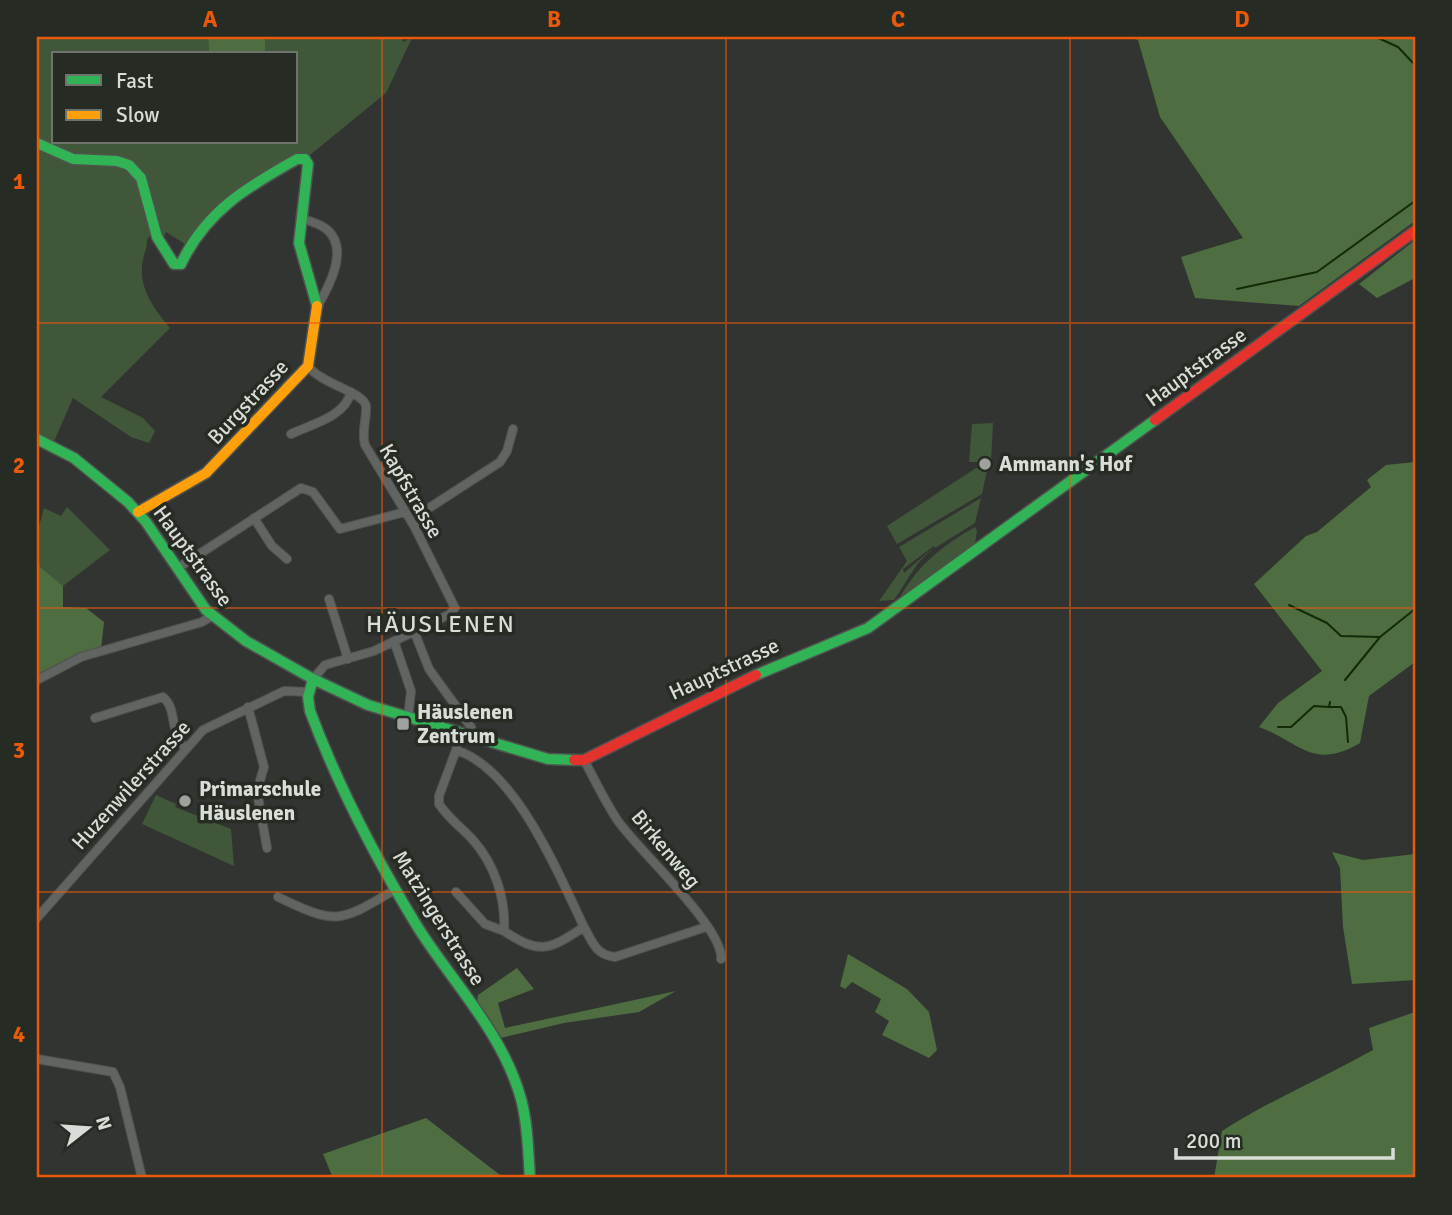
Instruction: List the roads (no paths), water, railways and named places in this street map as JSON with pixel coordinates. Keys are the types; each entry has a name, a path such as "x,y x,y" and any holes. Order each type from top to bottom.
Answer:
{"street":[{"name":"Burgstrasse","path":"37,143 73,159 117,161 129,165 141,178 157,237 174,264 181,264 199,228 212,212 237,193 297,159 305,159 308,164 299,243 317,307 308,366 206,473 138,512"},
{"path":"303,219 325,228 335,245 335,274 317,307"},
{"name":"Hauptstrasse","path":"37,439 93,471 138,512 212,617 235,635 313,680 359,701 548,759 584,760 731,685 868,628 1415,231"},
{"path":"291,434 338,412 345,407 351,392 324,381 308,366"},
{"name":"Kapfstrasse","path":"351,392 362,397 366,405 361,433 365,445 414,526 455,608 450,614 414,631"},
{"path":"414,526 426,510 500,462 507,450 513,429"},
{"path":"178,568 305,487 313,492 340,530 405,512"},
{"path":"254,518 272,546 288,559"},
{"path":"329,599 348,659"},
{"path":"37,680 81,657 212,617"},
{"path":"309,692 321,668 414,631 429,669 471,727 474,737"},
{"path":"394,641 411,691 408,718"},
{"name":"Huzenwilerstrasse","path":"37,918 208,726 288,689 309,692"},
{"name":"Matzingerstrasse","path":"309,692 310,711 368,840 418,927 502,1052 519,1091 528,1135 530,1178"},
{"path":"95,718 163,697 171,708 175,737 186,749"},
{"path":"248,707 264,767 257,791 267,848"},
{"path":"462,734 439,804 475,842 498,882 504,899 504,931"},
{"path":"456,750 480,761 528,818 597,951 603,956 615,957 706,926"},
{"name":"Birkenweg","path":"584,760 619,822 718,943 721,959"},
{"path":"278,897 326,918 339,918 356,912 396,889"},
{"path":"456,892 485,924 504,931 527,946 551,947 584,927"},
{"path":"37,1059 113,1072 120,1087 142,1178"}],"waterway":[{"path":"1376,37 1398,47 1415,65"},
{"path":"1237,289 1317,272 1415,201"},
{"path":"1289,605 1327,623 1341,636 1380,637 1415,609"},
{"path":"1345,680 1380,637"},
{"path":"1330,702 1329,707 1341,707 1346,717 1348,742"},
{"path":"1278,727 1291,727 1314,706 1329,707"}],"place":[{"name":"Ammann's Hof","path":"985,464"},
{"name":"Häuslenen Zentrum","path":"403,724"},
{"name":"Primarschule Häuslenen","path":"185,801"}],"district":[{"name":"HÄUSLENEN","path":"441,624"}]}
